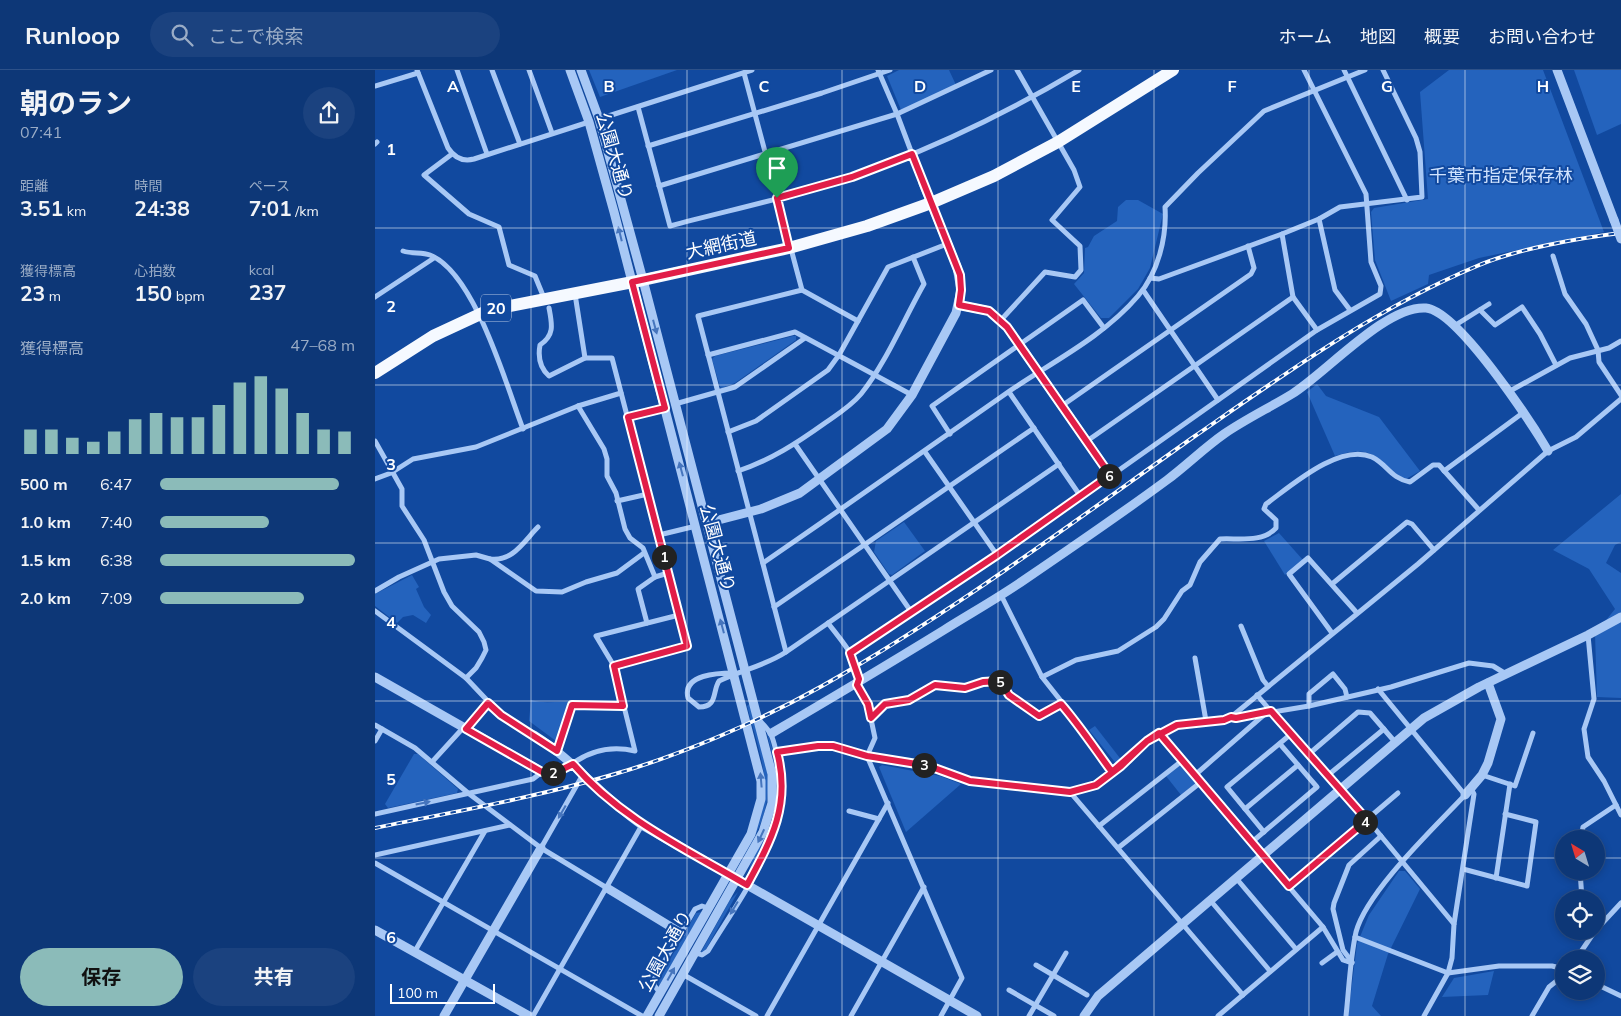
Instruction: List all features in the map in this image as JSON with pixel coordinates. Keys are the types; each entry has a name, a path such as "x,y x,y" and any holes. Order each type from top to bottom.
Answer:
{"main road":[{"name":"大網街道","path":"375,373 433,336 478,313 504,306 547,303 575,293 789,248 867,226 931,203 994,176 1058,142 1171,71"}],"street":[{"path":"457,70 487,154"},
{"path":"492,70 520,144"},
{"path":"529,70 552,133"},
{"name":"公園大通り","path":"569,70 589,122 675,404 771,768 772,802 763,832 684,975 659,1016"},
{"name":"公園大通り","path":"581,70 599,119 638,281 665,408 757,755 762,787 754,825 647,1016"},
{"path":"599,119 752,70"},
{"path":"648,146 755,114 879,72 890,70"},
{"path":"659,186 897,114 991,70"},
{"path":"1001,320 1045,272 1075,278 1081,270 1080,246 1052,220 1080,187 1074,170 1017,70"},
{"path":"638,107 670,226 852,177 912,154 981,124 1033,98 1079,70"},
{"path":"850,653 912,613 1081,497 1317,330 1382,291 1371,262 1369,205 1366,194 1316,90 1304,70"},
{"path":"1344,70 1407,200"},
{"path":"763,563 1104,328 1143,290 1150,278 1159,255 1166,217 1165,207 1175,196 1264,111 1365,70"},
{"path":"1150,278 1159,279 1282,234 1319,219 1340,207 1369,205 1422,197 1420,152 1416,138 1383,70"},
{"path":"1557,70 1618,219 1621,239"},
{"path":"375,86 418,72 452,154 470,160 589,122"},
{"path":"707,523 749,512 791,497 887,430 912,395 959,305 961,282 879,72"},
{"path":"744,73 789,248 802,290"},
{"path":"452,154 424,175 469,214 499,227 509,265 535,276 547,303 553,328 549,339 540,344 538,356 546,374 549,376 557,373 585,358 612,358 687,646 614,666"},
{"path":"1319,219 1335,290 1350,310"},
{"path":"1282,234 1293,296 1317,330"},
{"path":"728,432 756,421 823,374 839,355 888,267 947,244"},
{"path":"1063,406 1251,274 1254,268 1248,246"},
{"path":"403,251 429,255 447,266 463,284 478,313 523,429"},
{"path":"777,752 818,746 833,746 867,756 929,766 970,781 1070,792 1096,785 1159,733 1177,725 1224,720 1231,717 1434,550 1548,451 1576,437 1621,397 1599,362 1597,350 1586,324 1565,294 1553,256"},
{"path":"738,471 772,459 847,407 861,393 874,375 924,284 913,257"},
{"path":"375,297 434,258"},
{"path":"786,652 698,316 802,290 858,321"},
{"path":"1143,290 1218,400"},
{"path":"575,293 585,358"},
{"path":"1087,441 1293,296"},
{"path":"950,434 932,406 1019,344 1083,300 1104,328"},
{"path":"1454,327 1489,304"},
{"path":"959,305 989,311 1001,320 1039,371 1110,475"},
{"path":"1480,310 1495,325 1522,307 1540,334 1556,366"},
{"path":"772,733 857,685 1000,595 1166,480 1225,434 1312,380 1373,329 1403,313 1421,308 1429,308 1454,327 1510,391 1525,411 1548,451"},
{"path":"708,355 795,332 912,395"},
{"path":"675,404 718,393 745,381 805,338"},
{"path":"1510,391 1570,358 1609,348 1621,342"},
{"path":"1009,392 1081,497"},
{"path":"375,479 391,474 413,459 475,447 578,406 621,394"},
{"path":"578,406 604,449 607,459 607,476 616,493 625,530 630,538 645,552 655,577"},
{"path":"628,417 665,408"},
{"path":"1443,471 1525,411"},
{"path":"774,607 1034,428"},
{"path":"375,441 391,474 402,490 402,506 424,540 444,592 452,606 479,632 484,642 486,650 482,658 476,668 465,678"},
{"path":"795,444 891,580 912,613"},
{"path":"925,452 997,555"},
{"path":"1042,677 1076,660 1107,655 1118,651 1156,627 1164,619 1182,591 1190,585 1200,562 1215,543 1220,539 1261,538 1269,535 1276,528 1276,520 1264,509 1266,504 1325,463 1359,454 1372,457 1382,464 1394,477 1410,482 1433,465 1439,465 1479,510"},
{"path":"734,673 722,673 694,680 688,688 687,698 699,707 709,705 715,698 719,681 734,673 768,662 786,652 1059,464"},
{"path":"617,501 648,494"},
{"path":"1332,584 1407,522 1412,524 1434,550"},
{"path":"490,559 505,558 513,554 538,526"},
{"path":"659,536 696,526"},
{"path":"375,592 433,562 453,556 476,555 490,559 536,591 562,592 585,582 617,573 645,552"},
{"path":"1332,634 1289,574 1308,558 1357,613"},
{"path":"647,623 638,589 655,577 668,574"},
{"path":"1000,595 1042,677 1061,704 1084,730 1089,742 1112,772"},
{"path":"375,611 465,678 501,715 557,751 573,764 582,776 613,804 642,825 977,1016"},
{"path":"375,677 542,772 557,772 579,759 611,748 635,751 614,666 596,636 679,615"},
{"path":"1084,1016 1098,996 1424,718 1488,683 1621,617"},
{"path":"828,623 850,653 858,673 857,685 868,704 875,738 867,756 962,978 941,1016"},
{"path":"1241,626 1263,680 1268,686"},
{"path":"1588,635 1594,700 1584,729 1588,757 1605,781 1621,815"},
{"path":"1195,658 1206,721"},
{"path":"1231,717 1236,718 1269,711 1309,706 1469,663 1493,666 1506,674"},
{"path":"1309,706 1309,694 1333,674 1345,689 1347,697"},
{"path":"871,718 885,704 909,700 935,685 965,688 983,682 1000,681 1009,695 1039,716 1061,704"},
{"path":"1346,1016 1355,938 1367,908 1402,863 1482,775 1488,763 1501,719 1488,683"},
{"path":"1378,689 1411,730 1468,791 1474,794 1454,924 1452,958 1448,973 1424,1016"},
{"path":"1257,695 1269,711 1381,836 1454,924"},
{"path":"431,762 488,703"},
{"path":"557,751 572,705 623,706"},
{"path":"1195,775 1269,711"},
{"path":"1309,754 1358,712 1370,713 1395,742"},
{"path":"696,953 702,955 708,951 767,848 778,821 782,783 777,752 772,733 758,720"},
{"path":"375,725 415,748 468,793 541,848 681,932"},
{"path":"375,741 382,729"},
{"path":"1327,776 1384,729"},
{"path":"1159,733 1323,927 1343,960 1352,963"},
{"path":"1482,775 1515,786 1533,733"},
{"path":"1264,832 1227,787 1291,734"},
{"path":"1252,842 1317,787 1280,744"},
{"path":"1099,826 1183,760"},
{"path":"1245,809 1298,765"},
{"path":"375,814 533,779 542,772"},
{"path":"444,1016 582,776"},
{"path":"1118,848 1201,782"},
{"path":"1496,878 1510,784"},
{"path":"1070,792 1243,995"},
{"path":"1289,886 1398,793"},
{"path":"767,1016 888,803"},
{"path":"1582,830 1583,827 1616,805"},
{"path":"849,811 879,819"},
{"path":"1463,869 1527,886 1536,822 1505,814"},
{"path":"375,855 510,825"},
{"path":"533,1016 642,825"},
{"path":"415,951 485,831"},
{"path":"1352,963 1343,950 1333,909 1334,903 1349,865 1381,836"},
{"path":"375,863 643,1016"},
{"path":"1235,878 1296,949"},
{"path":"851,1016 924,887"},
{"path":"1210,900 1270,972"},
{"path":"1605,920 1621,904"},
{"path":"660,993 654,985 655,979 681,932 697,908 708,908"},
{"path":"1218,1016 1323,927"},
{"path":"375,930 529,1016"},
{"path":"1355,938 1448,973 1499,966 1555,967"},
{"path":"1322,963 1337,952"},
{"path":"1029,1016 1067,953"},
{"path":"1036,965 1087,995"},
{"path":"684,975 756,1016"},
{"path":"1532,1016 1549,987 1555,982"},
{"path":"1605,988 1621,996"},
{"path":"1009,990 1054,1016"}],"green space":[{"path":"589,70 677,70 600,97"},
{"path":"899,70 949,70 956,85 901,110 887,76"},
{"name":"千葉市指定保存林","path":"1449,70 1543,70 1604,232 1479,258 1429,275 1428,284 1391,301 1375,260 1371,212 1374,208 1428,199 1420,92"},
{"name":"千葉市指定保存林","path":"1574,70 1621,70 1621,124 1597,135"},
{"path":"1126,200 1138,200 1163,214 1150,268 1138,289 1109,318 1101,318 1074,284 1084,273 1085,248 1088,247 1094,236 1117,221 1118,207"},
{"path":"796,336 796,340 735,383 720,387 712,359 715,356"},
{"path":"1317,384 1326,396 1379,417 1420,471 1406,479 1396,474 1370,454 1350,452 1335,456 1307,392"},
{"path":"1621,494 1621,542 1615,545 1606,563 1621,573 1621,698 1597,697 1595,634 1615,609 1589,569 1553,550"},
{"path":"904,522 925,551 892,575 889,574 874,552 876,541"},
{"path":"1279,533 1303,560 1285,575 1264,541"},
{"path":"412,575 419,587 416,589 424,607 431,615 426,623 413,615 403,617 397,623 375,606 375,594"},
{"path":"531,700 569,702 559,740 556,741 529,721"},
{"path":"750,703 762,746 768,781 763,816 755,835 743,857 754,835 761,815 764,798 763,766 747,706"},
{"path":"1095,726 1123,762 1118,766 1089,730"},
{"path":"766,730 769,735 777,769 778,801 771,830 749,874 751,863 766,837 773,819 775,806 775,768"},
{"path":"414,754 418,754 458,789 457,793 388,808 385,804"},
{"path":"1183,762 1198,781 1181,795 1166,776"},
{"path":"882,765 940,776 961,784 906,832 879,767"},
{"path":"1399,871 1405,871 1420,889 1388,954 1372,1006 1381,1016 1348,1016 1357,944 1369,915"},
{"path":"738,892 705,951 701,952 730,900"},
{"path":"702,912 659,986 658,981 696,913"},
{"path":"1494,971 1488,995 1442,997 1454,978"}],"railway":[{"path":"375,828 521,798 608,776 662,759 745,725 822,686 918,628 1011,566 1297,366 1367,322 1439,283 1510,254 1567,241 1621,233"}],"route":[{"path":"777,198 789,248 632,282 665,408 628,417 687,646 614,666 623,706 572,705 557,751 501,715 488,703 466,729 533,768 548,774 573,764 582,776 613,804 642,825 747,885 767,848 778,821 782,799 782,783 777,752 792,748 833,746 867,756 929,766 970,781 1070,792 1096,785 1121,766 1147,741 1159,733 1177,725 1224,720 1231,717 1236,718 1271,711 1339,791 1342,789 1367,820 1289,886 1159,733 1147,741 1112,772 1089,742 1084,730 1061,704 1052,711 1039,716 1009,695 1000,681 983,682 965,688 935,685 909,700 891,701 885,704 871,718 868,704 857,685 859,679 857,668 850,653 997,555 1110,475 1007,327 996,315 989,311 959,305 961,298 960,275 912,154 852,177 777,198"}]}
